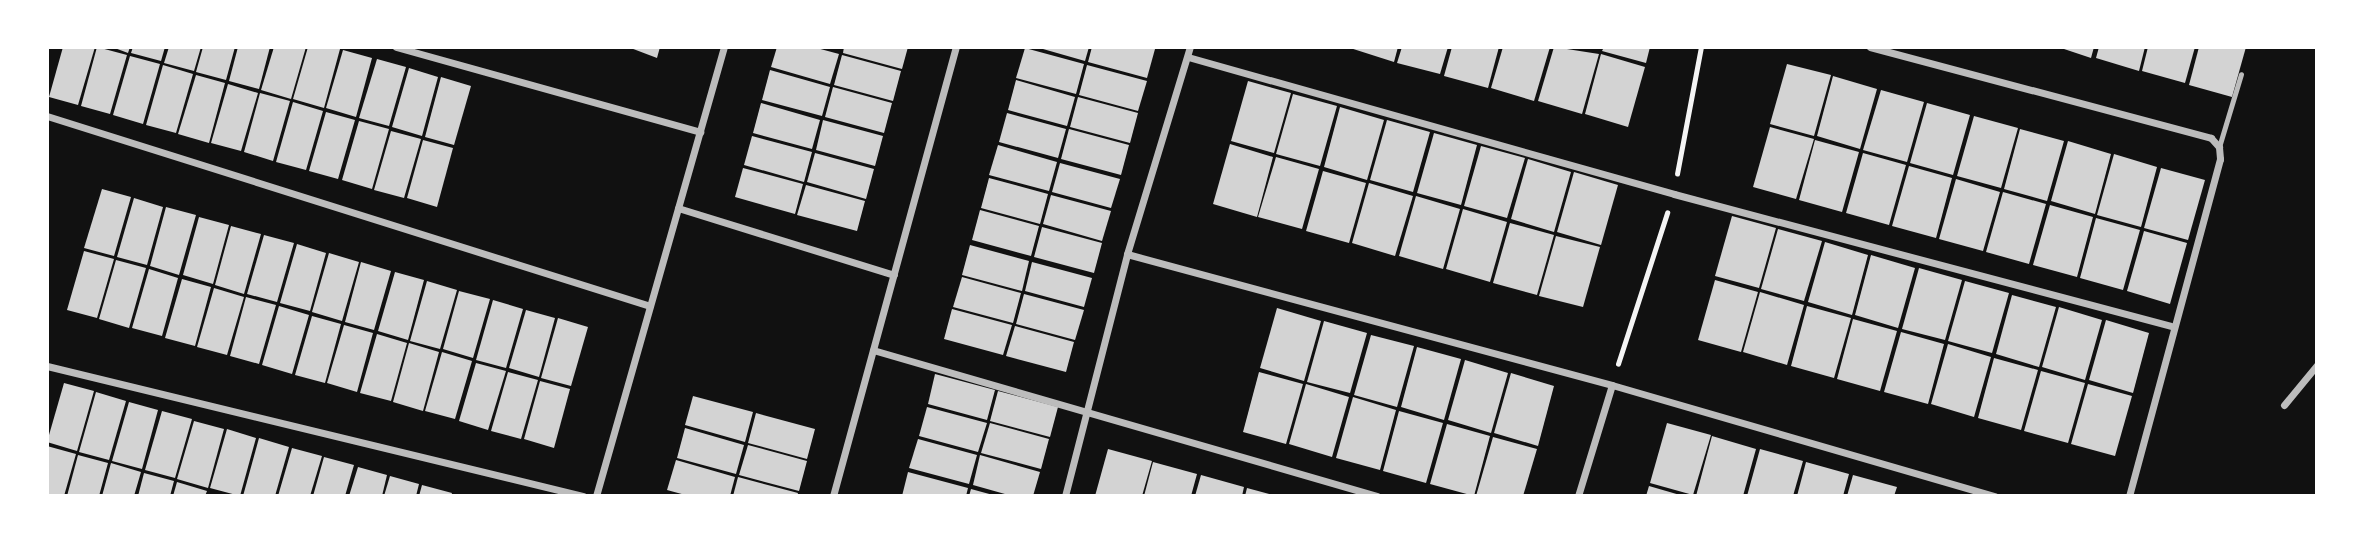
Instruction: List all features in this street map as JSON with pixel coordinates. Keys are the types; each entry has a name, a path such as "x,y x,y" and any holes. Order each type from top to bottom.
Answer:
{"street":[{"path":"396,47 700,132"},
{"path":"596,496 724,47"},
{"path":"833,496 956,47"},
{"path":"1065,496 1127,254 1190,47"},
{"path":"1870,47 2211,138 2219,147 2220,159 2171,326 2129,496"},
{"path":"1188,57 1674,194 2171,326"},
{"path":"47,116 650,306"},
{"path":"678,208 894,275"},
{"path":"1127,254 1612,385 1995,496"},
{"path":"873,350 1377,496"},
{"path":"2284,405 2317,365"},
{"path":"47,366 583,496"},
{"path":"1578,496 1612,385"}],"lane":[{"path":"2219,147 2241,74"}],"path":[{"path":"1612,385 1674,194 1700,47"}],"building":[{"path":"63,47 95,47 78,105 49,97"},
{"path":"97,47 127,55 110,114 81,106"},
{"path":"112,47 130,47 128,53"},
{"path":"133,47 165,47 161,61 131,53"},
{"path":"169,47 201,47 194,71 164,63"},
{"path":"203,47 235,47 226,80 196,72"},
{"path":"238,47 270,47 259,89 229,81"},
{"path":"274,47 306,47 291,99 261,90"},
{"path":"308,47 340,49 324,108 293,99"},
{"path":"628,47 660,47 657,58"},
{"path":"777,47 813,47 839,54 830,84 771,67"},
{"path":"844,47 908,47 902,69 843,53"},
{"path":"1036,47 1089,47 1085,61"},
{"path":"1092,47 1155,49 1147,78 1088,62"},
{"path":"1347,47 1398,47 1394,62"},
{"path":"1402,47 1448,47 1440,74 1397,63"},
{"path":"1452,47 1499,47 1488,88 1444,76"},
{"path":"1503,47 1550,47 1534,101 1491,88"},
{"path":"1554,47 1599,54 1582,114 1538,101"},
{"path":"1604,47 1650,47 1646,63 1602,51"},
{"path":"2058,47 2094,47 2091,58"},
{"path":"2099,47 2145,47 2139,71 2096,58"},
{"path":"2148,47 2195,47 2185,83 2142,71"},
{"path":"2199,47 2246,47 2232,97 2189,85"},
{"path":"1025,48 1084,64 1076,94 1016,78"},
{"path":"343,50 372,58 356,117 326,108"},
{"path":"1601,54 1645,67 1628,127 1585,114"},
{"path":"842,55 901,71 893,101 834,85"},
{"path":"130,56 160,64 143,124 113,115"},
{"path":"377,59 406,67 389,126 359,118"},
{"path":"1787,64 1831,75 1814,136 1770,124"},
{"path":"163,65 193,74 176,133 146,125"},
{"path":"1087,65 1147,81 1138,111 1079,95"},
{"path":"409,68 438,77 422,136 392,127"},
{"path":"770,70 830,87 822,116 762,100"},
{"path":"196,75 225,83 209,143 178,134"},
{"path":"1833,76 1877,89 1860,149 1817,136"},
{"path":"441,77 471,86 454,145 425,137"},
{"path":"1016,80 1075,97 1067,126 1008,110"},
{"path":"1248,81 1291,93 1274,153 1231,141"},
{"path":"228,84 258,93 241,151 211,143"},
{"path":"833,87 892,103 884,133 825,117"},
{"path":"1881,90 1924,102 1907,162 1863,150"},
{"path":"260,93 290,101 273,161 244,152"},
{"path":"1293,94 1337,106 1320,166 1276,154"},
{"path":"1078,97 1138,113 1130,143 1070,127"},
{"path":"293,102 323,111 306,170 276,162"},
{"path":"761,103 820,120 812,149 753,133"},
{"path":"1927,103 1970,115 1953,175 1910,163"},
{"path":"1340,107 1384,120 1367,180 1324,167"},
{"path":"326,112 355,120 338,179 309,171"},
{"path":"1007,113 1066,129 1058,158 999,142"},
{"path":"1974,116 2018,128 2001,188 1957,176"},
{"path":"823,120 883,136 875,166 816,150"},
{"path":"1387,120 1430,132 1413,192 1370,180"},
{"path":"359,121 389,129 372,189 342,180"},
{"path":"1770,127 1814,139 1796,199 1753,187"},
{"path":"1069,129 1129,145 1121,175 1061,159"},
{"path":"2020,129 2064,141 2047,201 2004,189"},
{"path":"391,131 421,139 404,198 374,190"},
{"path":"1434,133 1477,145 1461,205 1417,193"},
{"path":"752,136 812,152 804,182 744,165"},
{"path":"423,140 453,148 437,207 407,198"},
{"path":"1815,140 1859,152 1842,212 1799,200"},
{"path":"2068,141 2111,154 2095,214 2051,201"},
{"path":"1230,144 1273,157 1257,217 1213,204"},
{"path":"998,145 1057,162 1049,191 989,175"},
{"path":"1481,146 1525,158 1507,218 1464,206"},
{"path":"815,153 874,169 866,199 807,182"},
{"path":"1863,153 1906,165 1889,225 1846,213"},
{"path":"2114,154 2157,167 2141,227 2097,215"},
{"path":"1276,157 1319,169 1302,229 1258,217"},
{"path":"1528,159 1571,172 1554,232 1511,219"},
{"path":"1060,163 1120,179 1111,208 1052,192"},
{"path":"1909,166 1952,178 1936,238 1892,226"},
{"path":"743,168 803,184 795,214 735,197"},
{"path":"2161,168 2205,180 2188,240 2144,228"},
{"path":"1323,171 1366,183 1349,243 1306,231"},
{"path":"1574,172 1618,185 1601,245 1557,232"},
{"path":"989,178 1048,194 1040,224 981,208"},
{"path":"1956,179 2000,192 1983,251 1939,239"},
{"path":"1369,183 1413,196 1395,256 1352,243"},
{"path":"806,185 865,201 857,231 797,215"},
{"path":"102,189 131,197 114,256 84,248"},
{"path":"2003,192 2046,204 2029,264 1986,252"},
{"path":"1051,195 1111,211 1102,241 1043,224"},
{"path":"1416,196 1460,209 1443,269 1399,256"},
{"path":"134,198 163,207 147,265 117,257"},
{"path":"2050,205 2093,217 2077,277 2033,265"},
{"path":"166,207 196,215 179,275 150,266"},
{"path":"1463,209 1507,222 1490,282 1446,269"},
{"path":"980,210 1039,226 1031,256 972,240"},
{"path":"1732,216 1776,228 1759,288 1715,276"},
{"path":"199,217 229,225 213,284 183,275"},
{"path":"2096,218 2140,230 2123,290 2080,278"},
{"path":"1510,223 1554,235 1537,295 1493,283"},
{"path":"231,226 261,234 244,294 215,285"},
{"path":"1042,227 1102,243 1094,273 1034,257"},
{"path":"1778,229 1822,241 1804,301 1761,289"},
{"path":"2144,231 2187,243 2170,304 2127,291"},
{"path":"264,235 294,243 277,302 247,294"},
{"path":"1556,236 1600,247 1583,307 1539,296"},
{"path":"1825,242 1868,255 1852,315 1808,302"},
{"path":"297,244 326,253 310,311 280,303"},
{"path":"970,245 1029,261 1022,291 962,275"},
{"path":"84,251 114,259 97,318 67,310"},
{"path":"329,253 359,262 342,321 312,312"},
{"path":"1871,255 1915,268 1898,328 1855,315"},
{"path":"116,260 146,268 129,328 99,319"},
{"path":"361,262 391,271 374,330 345,322"},
{"path":"1032,262 1092,278 1084,307 1025,291"},
{"path":"1919,268 1962,280 1945,340 1902,329"},
{"path":"149,269 178,278 162,336 132,328"},
{"path":"395,272 424,280 408,340 378,331"},
{"path":"962,277 1021,293 1013,323 953,307"},
{"path":"182,279 211,287 195,346 165,338"},
{"path":"1715,280 1758,292 1741,352 1698,340"},
{"path":"427,281 457,290 440,349 410,341"},
{"path":"1965,281 2009,293 1992,353 1948,341"},
{"path":"214,288 244,297 227,355 197,347"},
{"path":"459,291 490,299 473,358 443,349"},
{"path":"1760,292 1804,305 1787,365 1743,352"},
{"path":"1024,294 1084,310 1075,340 1016,324"},
{"path":"2012,295 2056,307 2039,367 1996,354"},
{"path":"246,297 276,305 259,364 230,356"},
{"path":"493,300 523,309 506,368 476,360"},
{"path":"279,306 309,315 292,374 262,365"},
{"path":"1807,306 1851,318 1834,378 1791,366"},
{"path":"2059,307 2102,320 2085,380 2042,367"},
{"path":"1277,308 1321,321 1304,381 1260,368"},
{"path":"952,309 1012,325 1003,355 944,339"},
{"path":"526,310 555,318 539,377 509,368"},
{"path":"312,316 341,324 325,383 295,375"},
{"path":"558,318 588,327 571,386 541,378"},
{"path":"1853,319 1897,331 1880,391 1837,379"},
{"path":"2106,320 2149,333 2133,393 2089,380"},
{"path":"1324,321 1367,333 1350,393 1307,382"},
{"path":"344,325 373,333 357,392 327,383"},
{"path":"1015,326 1074,342 1066,372 1006,356"},
{"path":"1901,332 1944,344 1928,404 1884,392"},
{"path":"377,334 407,343 391,401 360,393"},
{"path":"1371,335 1414,346 1397,407 1354,395"},
{"path":"409,343 439,352 423,411 393,402"},
{"path":"1948,344 1991,357 1974,417 1931,404"},
{"path":"1417,347 1461,359 1444,420 1401,407"},
{"path":"442,352 472,361 455,419 425,411"},
{"path":"1994,358 2038,370 2021,430 1978,418"},
{"path":"1465,360 1508,373 1491,433 1448,420"},
{"path":"476,363 506,371 488,430 459,421"},
{"path":"2041,371 2085,383 2068,443 2024,431"},
{"path":"508,372 538,380 521,439 491,431"},
{"path":"1259,372 1303,384 1286,444 1243,432"},
{"path":"1511,373 1554,386 1538,446 1494,433"},
{"path":"935,374 995,390 987,420 928,404"},
{"path":"540,381 570,389 554,448 524,439"},
{"path":"64,383 94,391 77,451 47,442"},
{"path":"1306,384 1349,397 1332,457 1289,444"},
{"path":"2088,384 2132,396 2115,456 2071,444"},
{"path":"998,391 1058,407 1050,437 990,421"},
{"path":"96,392 126,401 109,460 79,452"},
{"path":"693,396 753,412 745,442 685,425"},
{"path":"1353,397 1396,410 1380,470 1336,458"},
{"path":"129,402 158,410 142,469 112,461"},
{"path":"927,407 987,423 978,452 919,436"},
{"path":"162,411 192,419 175,478 145,470"},
{"path":"1399,411 1443,423 1426,483 1383,471"},
{"path":"756,413 815,429 807,459 748,443"},
{"path":"194,421 224,429 208,488 177,479"},
{"path":"990,423 1049,439 1041,469 981,453"},
{"path":"1667,423 1711,435 1693,495 1650,483"},
{"path":"1447,424 1490,436 1474,496 1430,484"},
{"path":"685,428 744,445 736,474 677,458"},
{"path":"227,429 256,438 240,496 210,488"},
{"path":"1712,436 1756,449 1743,496 1696,496"},
{"path":"1493,437 1537,449 1523,496 1476,496"},
{"path":"259,438 289,447 275,496 243,496"},
{"path":"918,439 977,455 969,484 909,468"},
{"path":"748,445 807,461 799,491 739,475"},
{"path":"47,446 76,454 64,496 47,496"},
{"path":"292,448 322,456 310,496 278,496"},
{"path":"1108,449 1152,461 1142,496 1095,496"},
{"path":"1760,449 1803,461 1793,496 1747,496"},
{"path":"78,455 108,463 99,496 67,496"},
{"path":"980,455 1040,472 1033,496 1012,496 973,485"},
{"path":"324,457 354,465 345,496 313,496"},
{"path":"676,460 735,477 730,496 689,496 667,490"},
{"path":"1153,462 1197,474 1191,496 1144,496"},
{"path":"1806,462 1849,474 1843,496 1797,496"},
{"path":"111,463 141,472 134,496 102,496"},
{"path":"358,467 387,475 382,496 349,496"},
{"path":"908,472 968,488 966,496 902,496"},
{"path":"144,473 174,481 170,496 138,496"},
{"path":"1201,475 1244,487 1242,496 1195,496"},
{"path":"1853,475 1897,487 1894,496 1847,496"},
{"path":"390,476 419,484 416,496 384,496"},
{"path":"738,477 798,493 797,496 733,496"},
{"path":"177,482 207,491 205,496 173,496"},
{"path":"422,485 452,493 451,496 419,496"},
{"path":"1649,486 1680,495 1680,496 1646,496"},
{"path":"1247,488 1273,495 1273,496 1245,496"},
{"path":"971,489 993,495 993,496 969,496"}]}
